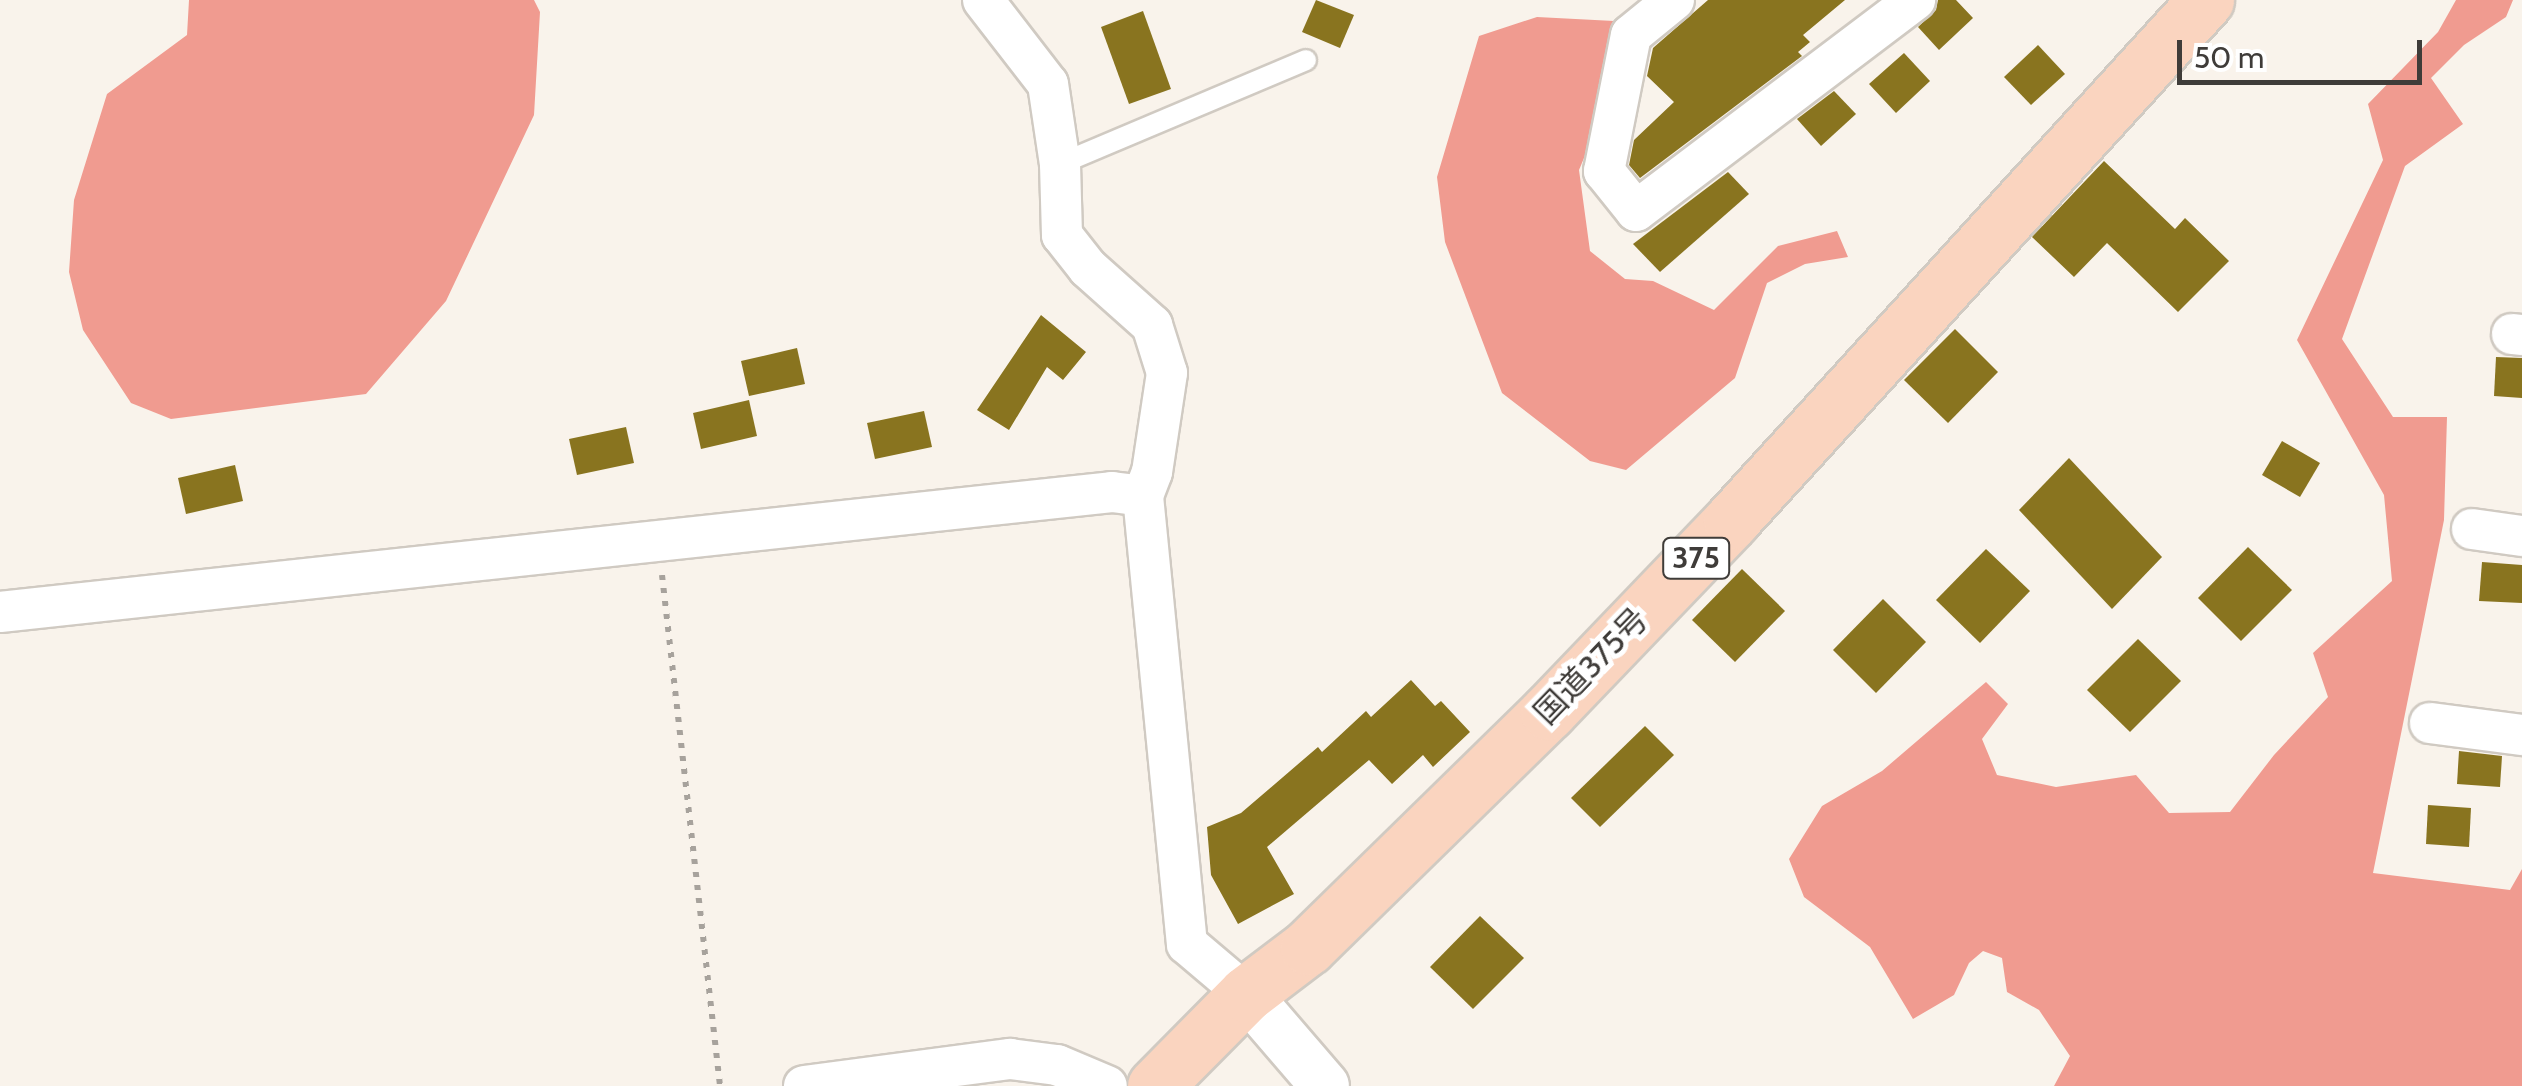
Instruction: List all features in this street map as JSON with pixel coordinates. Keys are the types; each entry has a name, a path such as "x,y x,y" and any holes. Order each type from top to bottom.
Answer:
{"highway":[{"name":"国道375号","path":"1156,1086 1246,994 1308,947 1548,712 1744,507 2206,0"}],"street":[{"path":"1674,0 1631,35 1604,172 1636,211 1915,0"},
{"path":"993,4 1048,84 1060,164 1062,234 1088,268 1152,325 1168,373 1152,472 1143,496 1187,944 1246,994 1325,1086"},
{"path":"0,612 1112,492 1143,496"},
{"path":"2472,530 2522,536"},
{"path":"2430,723 2522,735"},
{"path":"804,1086 1010,1059 1057,1065 1107,1086"}],"lane":[{"path":"1060,164 1306,60"}],"path":[{"path":"659,542 720,1086"}],"shaded area":[{"path":"189,0 534,0 540,12 534,115 446,301 366,394 171,419 131,403 83,330 69,272 74,200 107,94 187,35"},
{"path":"2456,0 2513,0 2506,17 2464,45 2431,78 2463,124 2405,166 2342,339 2393,417 2447,417 2444,520 2373,873 2510,890 2522,869 2522,1086 2054,1086 2070,1056 2039,1010 2007,992 2002,958 1983,951 1969,963 1954,995 1913,1019 1870,947 1804,897 1789,859 1822,806 1882,771 1986,682 2008,704 1982,739 1997,775 2056,787 2136,775 2169,813 2230,812 2274,755 2328,697 2313,653 2392,581 2384,495 2297,340 2383,160 2368,104 2438,32"},
{"path":"1537,17 1614,21 1594,134 1579,170 1590,251 1625,279 1653,281 1714,310 1778,246 1837,231 1848,257 1805,264 1767,283 1735,378 1626,470 1590,461 1502,393 1445,242 1437,177 1479,36"}],"building":[{"path":"1316,0 1354,15 1340,48 1302,32"},
{"path":"1708,0 1845,0 1803,35 1810,42 1798,52 1802,56 1640,178 1629,165 1634,140 1674,102 1647,76 1653,48"},
{"path":"1938,0 1956,0 1973,18 1939,50 1918,27 1936,10"},
{"path":"1143,11 1171,89 1129,104 1101,27"},
{"path":"2038,45 2065,74 2031,105 2004,77"},
{"path":"1904,53 1930,81 1896,113 1869,84"},
{"path":"1834,91 1856,114 1821,146 1797,119"},
{"path":"2104,161 2175,229 2185,218 2229,261 2178,312 2107,243 2074,277 2032,237"},
{"path":"1728,172 1749,194 1660,272 1633,244"},
{"path":"1041,315 1086,352 1063,380 1047,367 1009,430 977,410"},
{"path":"1955,329 1998,372 1948,423 1904,380"},
{"path":"797,348 805,384 749,396 741,361"},
{"path":"2496,357 2522,358 2522,398 2494,396"},
{"path":"749,400 757,436 701,449 693,413"},
{"path":"924,411 932,447 875,459 867,423"},
{"path":"626,427 634,463 577,475 569,439"},
{"path":"2282,441 2320,463 2300,497 2262,475"},
{"path":"2069,458 2162,557 2112,609 2019,510"},
{"path":"235,465 243,501 186,514 178,478"},
{"path":"2248,547 2292,590 2241,641 2198,598"},
{"path":"1986,549 2030,591 1980,643 1936,600"},
{"path":"2482,562 2522,565 2522,603 2479,601"},
{"path":"1742,569 1785,611 1735,662 1692,620"},
{"path":"1883,599 1926,642 1876,693 1833,650"},
{"path":"2138,639 2181,681 2130,732 2087,690"},
{"path":"1411,680 1435,706 1441,701 1470,732 1433,767 1423,755 1392,784 1369,760 1267,847 1294,894 1238,924 1211,875 1207,827 1241,813 1318,747 1322,752 1366,711 1371,717"},
{"path":"1645,726 1674,755 1600,827 1571,798"},
{"path":"2459,751 2502,756 2500,787 2457,784"},
{"path":"2428,805 2471,808 2469,847 2426,844"},
{"path":"1480,916 1524,958 1473,1009 1430,967"}]}
